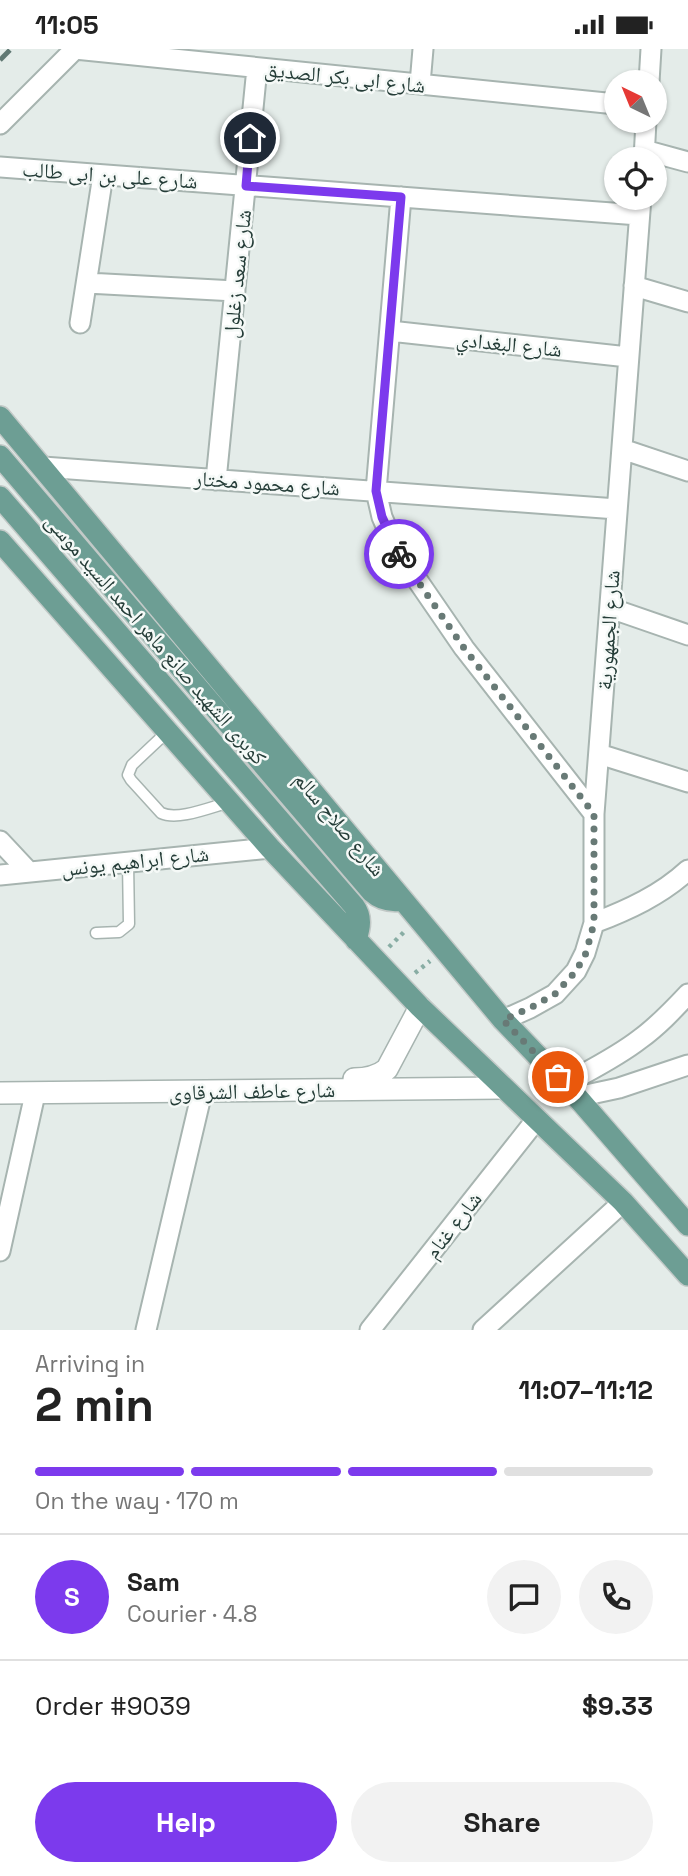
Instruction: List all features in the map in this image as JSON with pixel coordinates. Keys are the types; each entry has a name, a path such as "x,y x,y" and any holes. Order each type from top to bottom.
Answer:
{"main road":[{"name":"شارع صلاح سالم","path":"0,417 503,1020 571,1091 688,1225"},
{"name":"كوبرى الشهيد صانع ماهر احمد السيد موسى","path":"0,456 372,891 385,900 403,900"},
{"name":"كوبرى الشهيد صانع ماهر احمد السيد موسى","path":"0,497 359,913 356,940"},
{"path":"0,541 270,848 356,940 420,1007 623,1202 688,1275"}],"street":[{"path":"0,124 75,49"},
{"name":"شارع ابى بكر الصديق","path":"75,49 604,103"},
{"path":"420,84 423,49"},
{"path":"650,70 651,49"},
{"name":"شارع سعد زغلول","path":"216,480 257,68"},
{"path":"667,159 688,162"},
{"name":"شارع على بن ابى طالب","path":"0,167 401,197 604,205"},
{"path":"80,323 103,175"},
{"path":"401,197 376,491 382,517 396,549 464,648 594,814"},
{"name":"شارع الجمهورية","path":"503,1020 555,994 576,971 586,953 594,923 594,814 640,210"},
{"path":"87,283 235,291"},
{"path":"634,286 688,302"},
{"name":"شارع البغدادي","path":"390,331 628,357"},
{"path":"622,449 688,471"},
{"name":"شارع محمود مختار","path":"43,467 617,509"},
{"path":"610,608 688,635"},
{"path":"599,754 688,782"},
{"path":"0,841 29,872"},
{"name":"شارع ابراهيم يونس","path":"0,875 270,848"},
{"path":"594,923 625,911 654,895 688,870"},
{"path":"571,1091 639,1041 688,994"},
{"name":"شارع عاطف الشرقاوى","path":"0,1080 364,1079 379,1075 387,1069 420,1007"},
{"path":"571,1091 619,1088 688,1065"},
{"name":"شارع عاطف الشرقاوى","path":"0,1093 503,1088"},
{"path":"146,1330 202,1092"},
{"path":"0,1251 35,1094"},
{"name":"شارع غنام","path":"370,1330 536,1119"},
{"path":"483,1330 623,1202"}],"lane":[{"path":"167,732 132,765 128,775 131,780 165,816 177,816 230,802"},
{"path":"96,933 119,932 129,924 128,862"}],"path":[{"path":"375,959 419,919"},
{"path":"401,987 443,948"}],"railway":[{"path":"0,60 11,49"}],"way so far":[{"path":"399,554 464,648 594,814 594,923 586,953 576,971 555,994 503,1020 558,1077"}],"route":[{"path":"250,138 246,186 401,197 376,491 382,517 399,554"}]}
